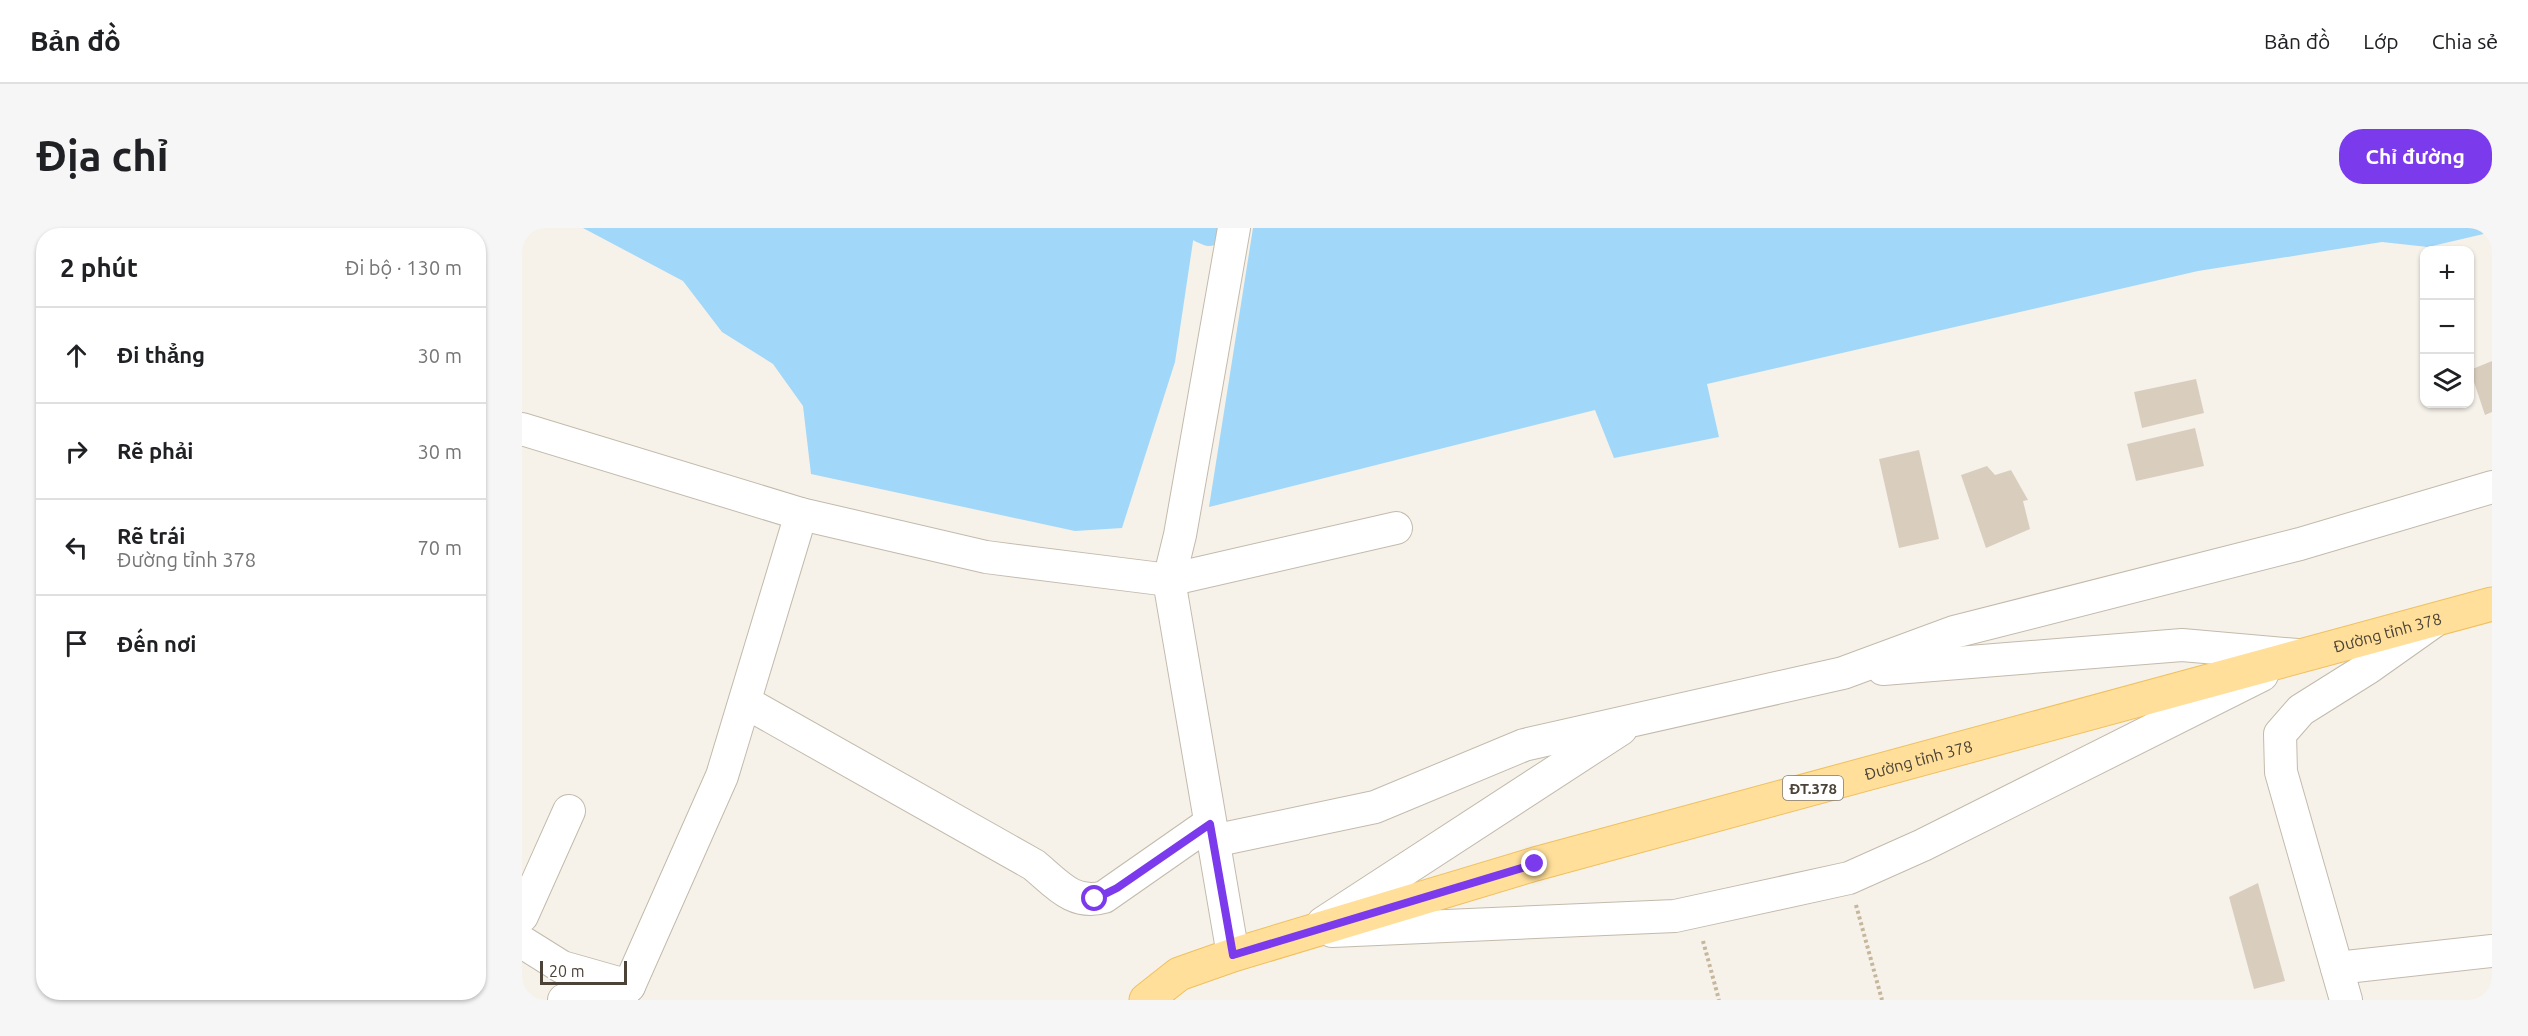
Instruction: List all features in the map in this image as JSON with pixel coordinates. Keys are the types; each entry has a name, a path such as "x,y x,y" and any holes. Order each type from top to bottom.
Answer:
{"main road":[{"name":"Đường tỉnh 378","path":"1146,1000 1179,974 1233,955 1535,864 2492,603"}],"street":[{"path":"1233,955 1169,580 1180,535 1234,228"},
{"path":"522,429 801,514 986,557 1169,580 1396,528"},
{"path":"1843,673 1954,632 2300,544 2492,487"},
{"path":"629,986 722,776 801,514"},
{"path":"2346,1000 2281,772 2280,734 2301,710 2368,668 2439,618"},
{"path":"744,702 1034,865 1062,889 1079,899 1104,897 1211,832 1375,807 1524,745 1639,717 1843,673 2182,645 2301,655"},
{"path":"1310,932 1675,916 1849,879 1923,845 2301,655"},
{"path":"1310,932 1639,717"},
{"path":"522,916 569,811"},
{"path":"522,942 562,967 629,986"},
{"path":"2337,968 2492,951"},
{"path":"564,1000 583,999 629,986"}],"path":[{"path":"1849,879 1882,1000"},
{"path":"1695,912 1719,1000"}],"water":[{"path":"583,228 1195,228 1175,362 1122,528 1075,531 811,474 803,406 773,364 722,332 683,281"},
{"path":"1253,228 2492,228 2492,232 2432,246 2382,242 2198,271 1707,384 1719,437 1614,458 1595,410 1209,507"}],"building":[{"path":"2492,361 2492,412 2485,415 2474,382 2474,368"},
{"path":"2196,379 2204,413 2142,428 2134,392"},
{"path":"2195,428 2204,466 2136,481 2127,444"},
{"path":"1919,450 1939,539 1899,548 1879,459"},
{"path":"1987,466 1995,475 2011,470 2028,500 2023,501 2030,529 1986,548 1961,475"},
{"path":"2258,883 2285,981 2254,989 2229,897"}],"waterway":[{"path":"1202,228 1209,231"}],"route":[{"path":"1095,899 1104,897 1210,824 1233,955 1535,864"}]}
